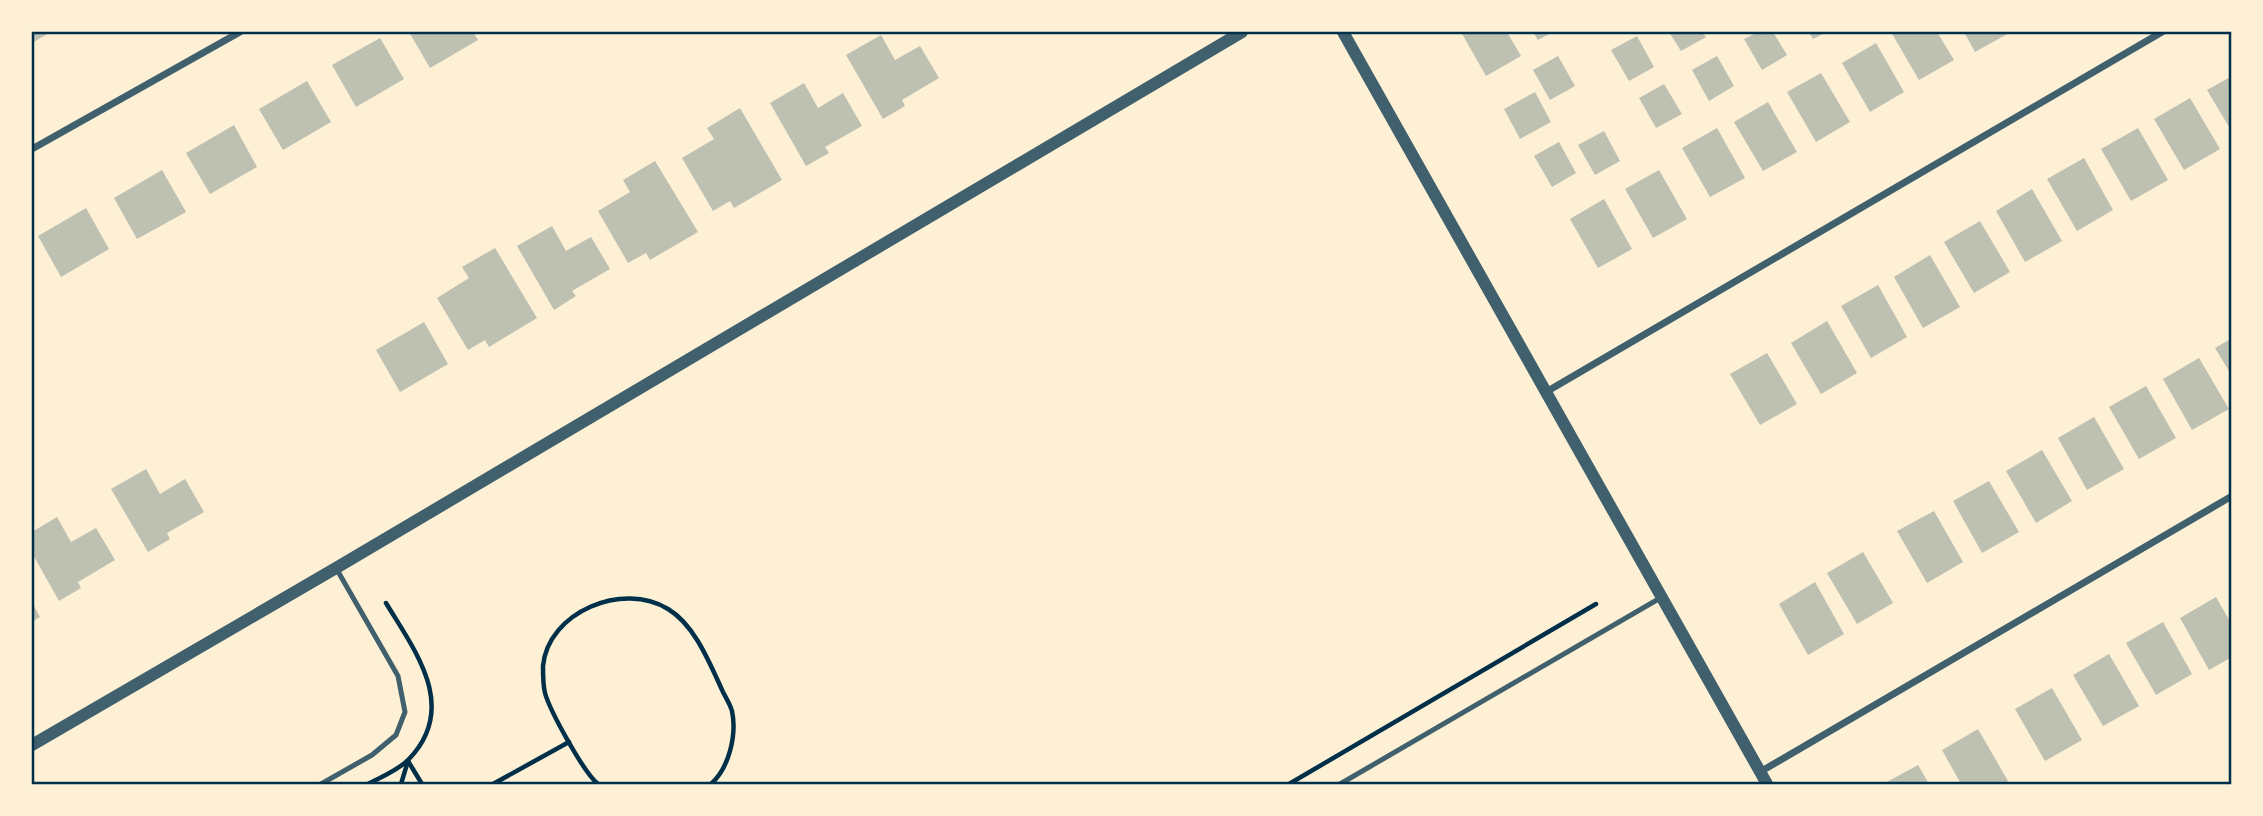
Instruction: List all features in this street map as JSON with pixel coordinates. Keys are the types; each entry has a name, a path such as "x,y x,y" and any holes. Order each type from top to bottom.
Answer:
{"street":[{"path":"32,149 240,32"},
{"path":"32,745 1242,32"},
{"path":"1343,32 1767,785"},
{"path":"1546,392 2161,32"},
{"path":"1760,772 2231,496"}],"lane":[{"path":"321,785 372,755 396,736 405,712 398,676 336,568"},
{"path":"1340,785 1662,597"}],"path":[{"path":"598,785 569,742 545,693 543,666 549,646 561,627 595,605 620,598 644,600 667,608 685,624 709,663 732,710 731,745 717,779 711,785"},
{"path":"1289,785 1596,604"},
{"path":"493,785 569,742"},
{"path":"401,785 408,761 422,785"}],"building":[{"path":"32,32 51,32 32,43"},
{"path":"409,32 473,32 478,40 430,68"},
{"path":"1461,32 1507,32 1521,56 1486,76"},
{"path":"1533,32 1553,32 1538,40"},
{"path":"1669,32 1702,32 1706,37 1681,51"},
{"path":"1758,32 1773,32 1787,55 1762,70 1744,39"},
{"path":"1809,32 1827,32 1813,39"},
{"path":"1891,32 1937,32 1954,60 1919,80"},
{"path":"1964,32 2011,32 1975,52"},
{"path":"881,35 895,60 920,46 939,78 902,100 905,106 883,119 846,55"},
{"path":"1637,36 1654,67 1629,81 1611,50"},
{"path":"380,38 404,79 356,107 332,65"},
{"path":"1876,43 1904,92 1870,112 1842,63"},
{"path":"1558,56 1575,86 1550,100 1533,70"},
{"path":"1717,56 1734,86 1709,101 1692,70"},
{"path":"1821,73 1850,122 1816,142 1787,92"},
{"path":"2232,76 2232,132 2207,90"},
{"path":"307,81 331,122 283,150 259,109"},
{"path":"804,83 818,108 843,93 862,126 825,147 829,153 806,166 770,103"},
{"path":"1664,84 1682,114 1656,128 1639,98"},
{"path":"1535,92 1551,122 1520,139 1504,109"},
{"path":"2190,98 2220,149 2184,170 2154,119"},
{"path":"1768,102 1797,152 1763,171 1734,122"},
{"path":"740,108 782,180 734,208 730,201 713,211 682,158 714,139 707,128"},
{"path":"234,125 257,167 210,194 186,153"},
{"path":"1717,128 1745,178 1710,197 1682,148"},
{"path":"2138,128 2168,180 2131,201 2101,149"},
{"path":"1604,131 1620,161 1595,175 1578,145"},
{"path":"1559,142 1576,173 1552,187 1534,156"},
{"path":"2084,158 2113,210 2077,231 2047,179"},
{"path":"655,161 698,232 650,260 646,253 628,263 598,211 630,192 623,180"},
{"path":"162,170 186,212 137,239 114,198"},
{"path":"1659,170 1687,219 1653,238 1625,189"},
{"path":"2032,189 2062,241 2025,262 1996,211"},
{"path":"1604,199 1632,249 1598,268 1570,219"},
{"path":"86,208 109,249 61,277 38,236"},
{"path":"1980,221 2010,272 1974,293 1944,242"},
{"path":"552,226 566,251 591,237 610,269 572,291 576,296 554,310 517,246"},
{"path":"495,248 537,318 489,347 485,340 468,350 437,298 469,278 462,267"},
{"path":"1930,255 1960,307 1923,328 1894,277"},
{"path":"1878,285 1907,337 1871,358 1841,306"},
{"path":"1827,321 1857,373 1821,394 1791,343"},
{"path":"424,322 448,364 400,392 376,350"},
{"path":"2232,338 2232,376 2215,348"},
{"path":"1767,353 1797,404 1760,425 1730,374"},
{"path":"2199,358 2229,409 2192,430 2163,379"},
{"path":"2146,386 2176,438 2139,459 2109,407"},
{"path":"2094,417 2124,469 2087,490 2058,438"},
{"path":"2042,450 2072,501 2036,523 2006,471"},
{"path":"146,469 160,494 185,479 204,512 167,533 170,539 148,552 111,489"},
{"path":"1989,481 2019,532 1982,553 1953,501"},
{"path":"1934,511 1963,562 1927,583 1897,531"},
{"path":"57,517 71,542 96,528 115,560 78,582 81,588 59,601 32,553 32,532"},
{"path":"1863,552 1893,603 1857,624 1827,573"},
{"path":"1815,582 1844,634 1808,655 1779,604"},
{"path":"2216,597 2232,625 2232,657 2209,670 2180,618"},
{"path":"32,602 40,617 32,622"},
{"path":"2163,622 2192,674 2156,695 2126,643"},
{"path":"2109,654 2139,706 2103,726 2073,675"},
{"path":"2052,688 2082,740 2045,761 2015,709"},
{"path":"1978,729 2008,781 2002,784 1961,784 1942,750"},
{"path":"1918,765 1929,784 1883,784"}]}
